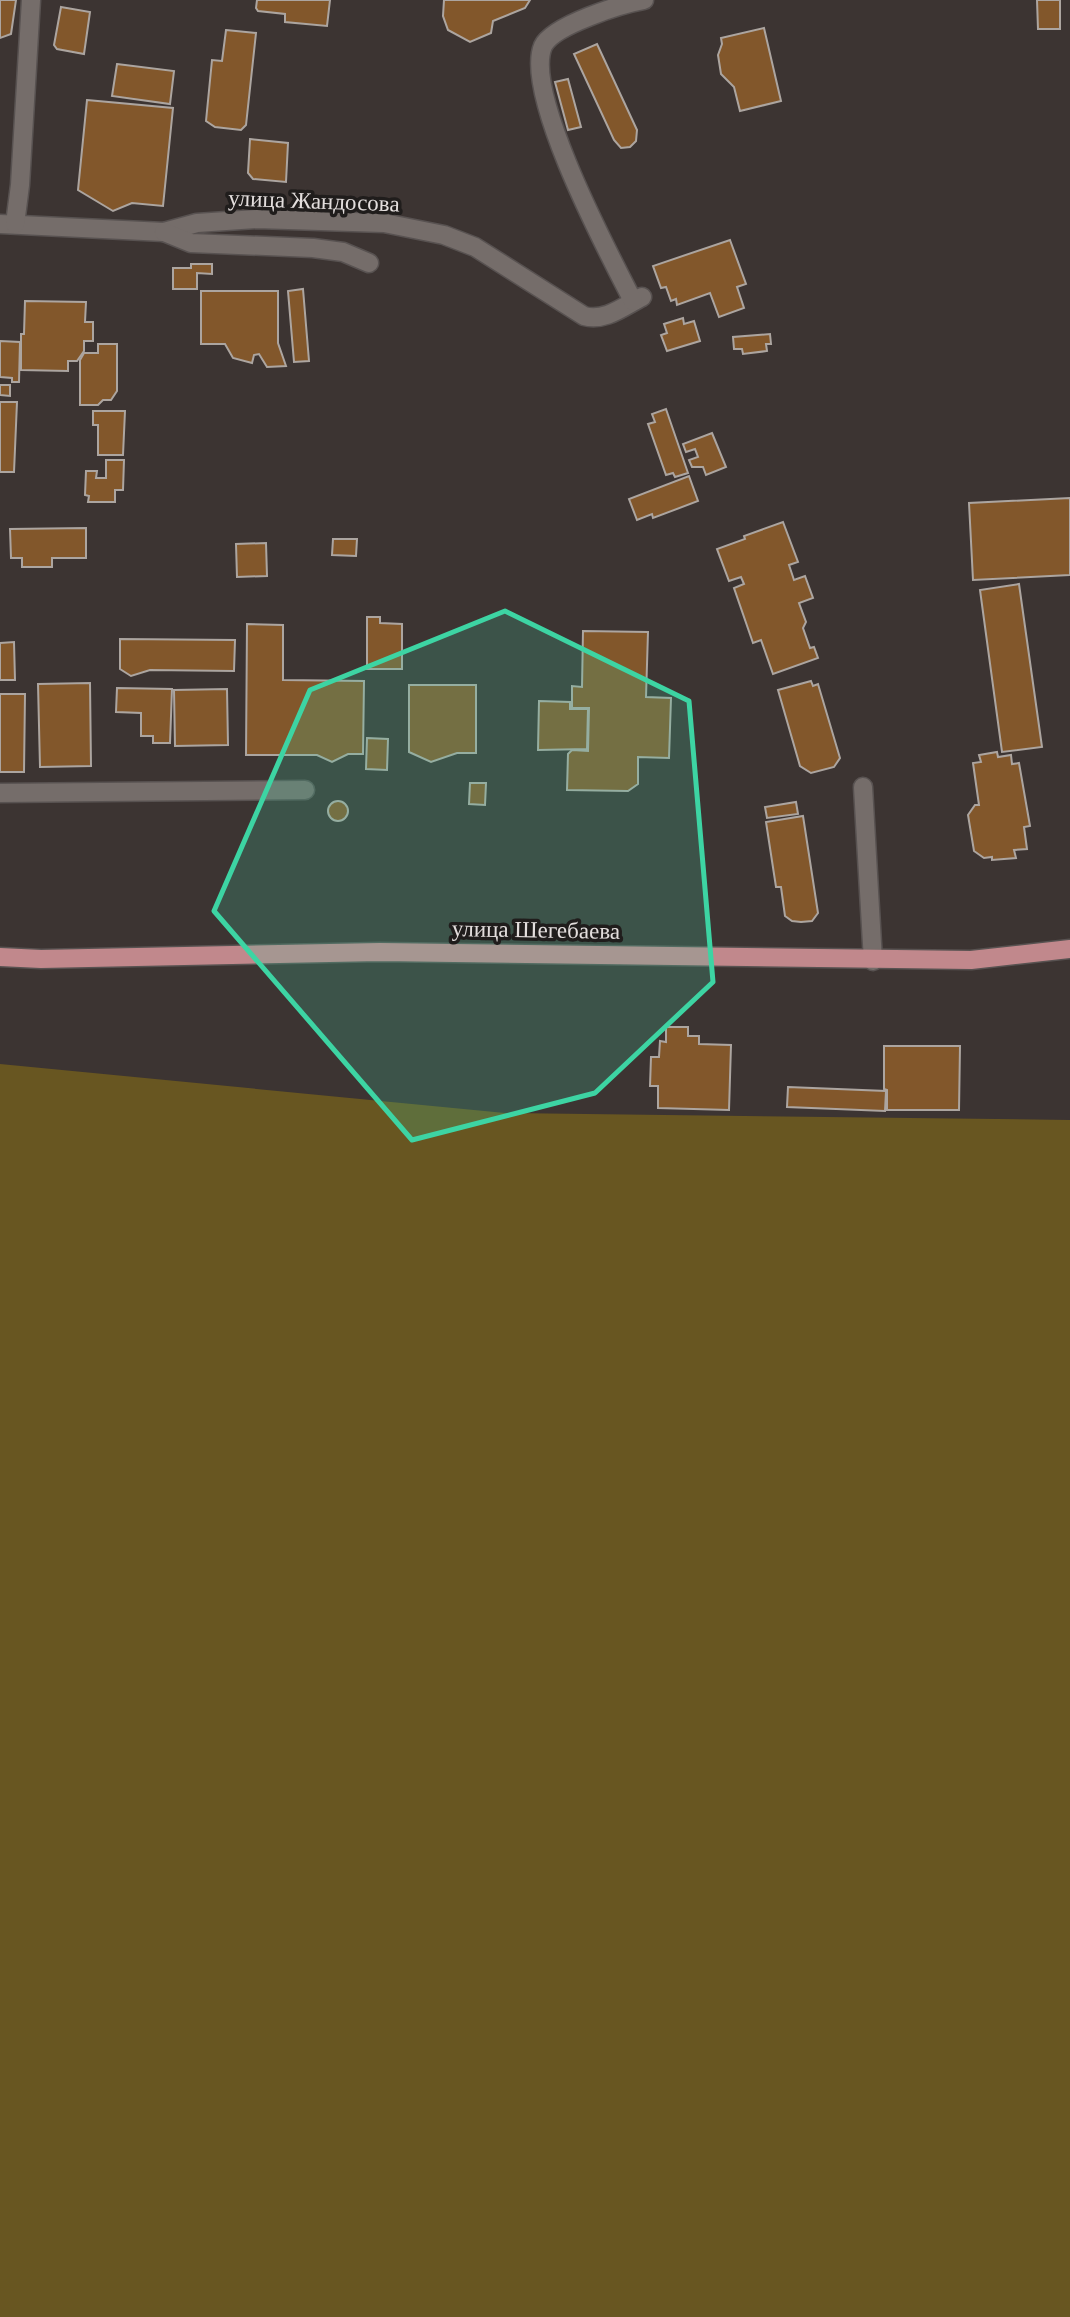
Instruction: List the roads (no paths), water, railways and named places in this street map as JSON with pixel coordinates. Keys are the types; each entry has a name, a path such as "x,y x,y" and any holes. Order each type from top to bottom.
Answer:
{"main road":[{"name":"улица Шегебаева","path":"0,957 41,960 380,952 873,961 971,960 1070,950"}],"street":[{"path":"7,224 20,185 31,0"},
{"name":"улица Жандосова","path":"7,224 164,232 197,223 257,219 384,223 444,235 475,247 584,316 601,318 638,299 599,234 562,148 544,96 539,69 544,45 560,29 644,0"},
{"path":"164,232 191,243 313,248 343,252 369,263"},
{"path":"863,787 873,961"},
{"path":"0,793 305,790"}]}
